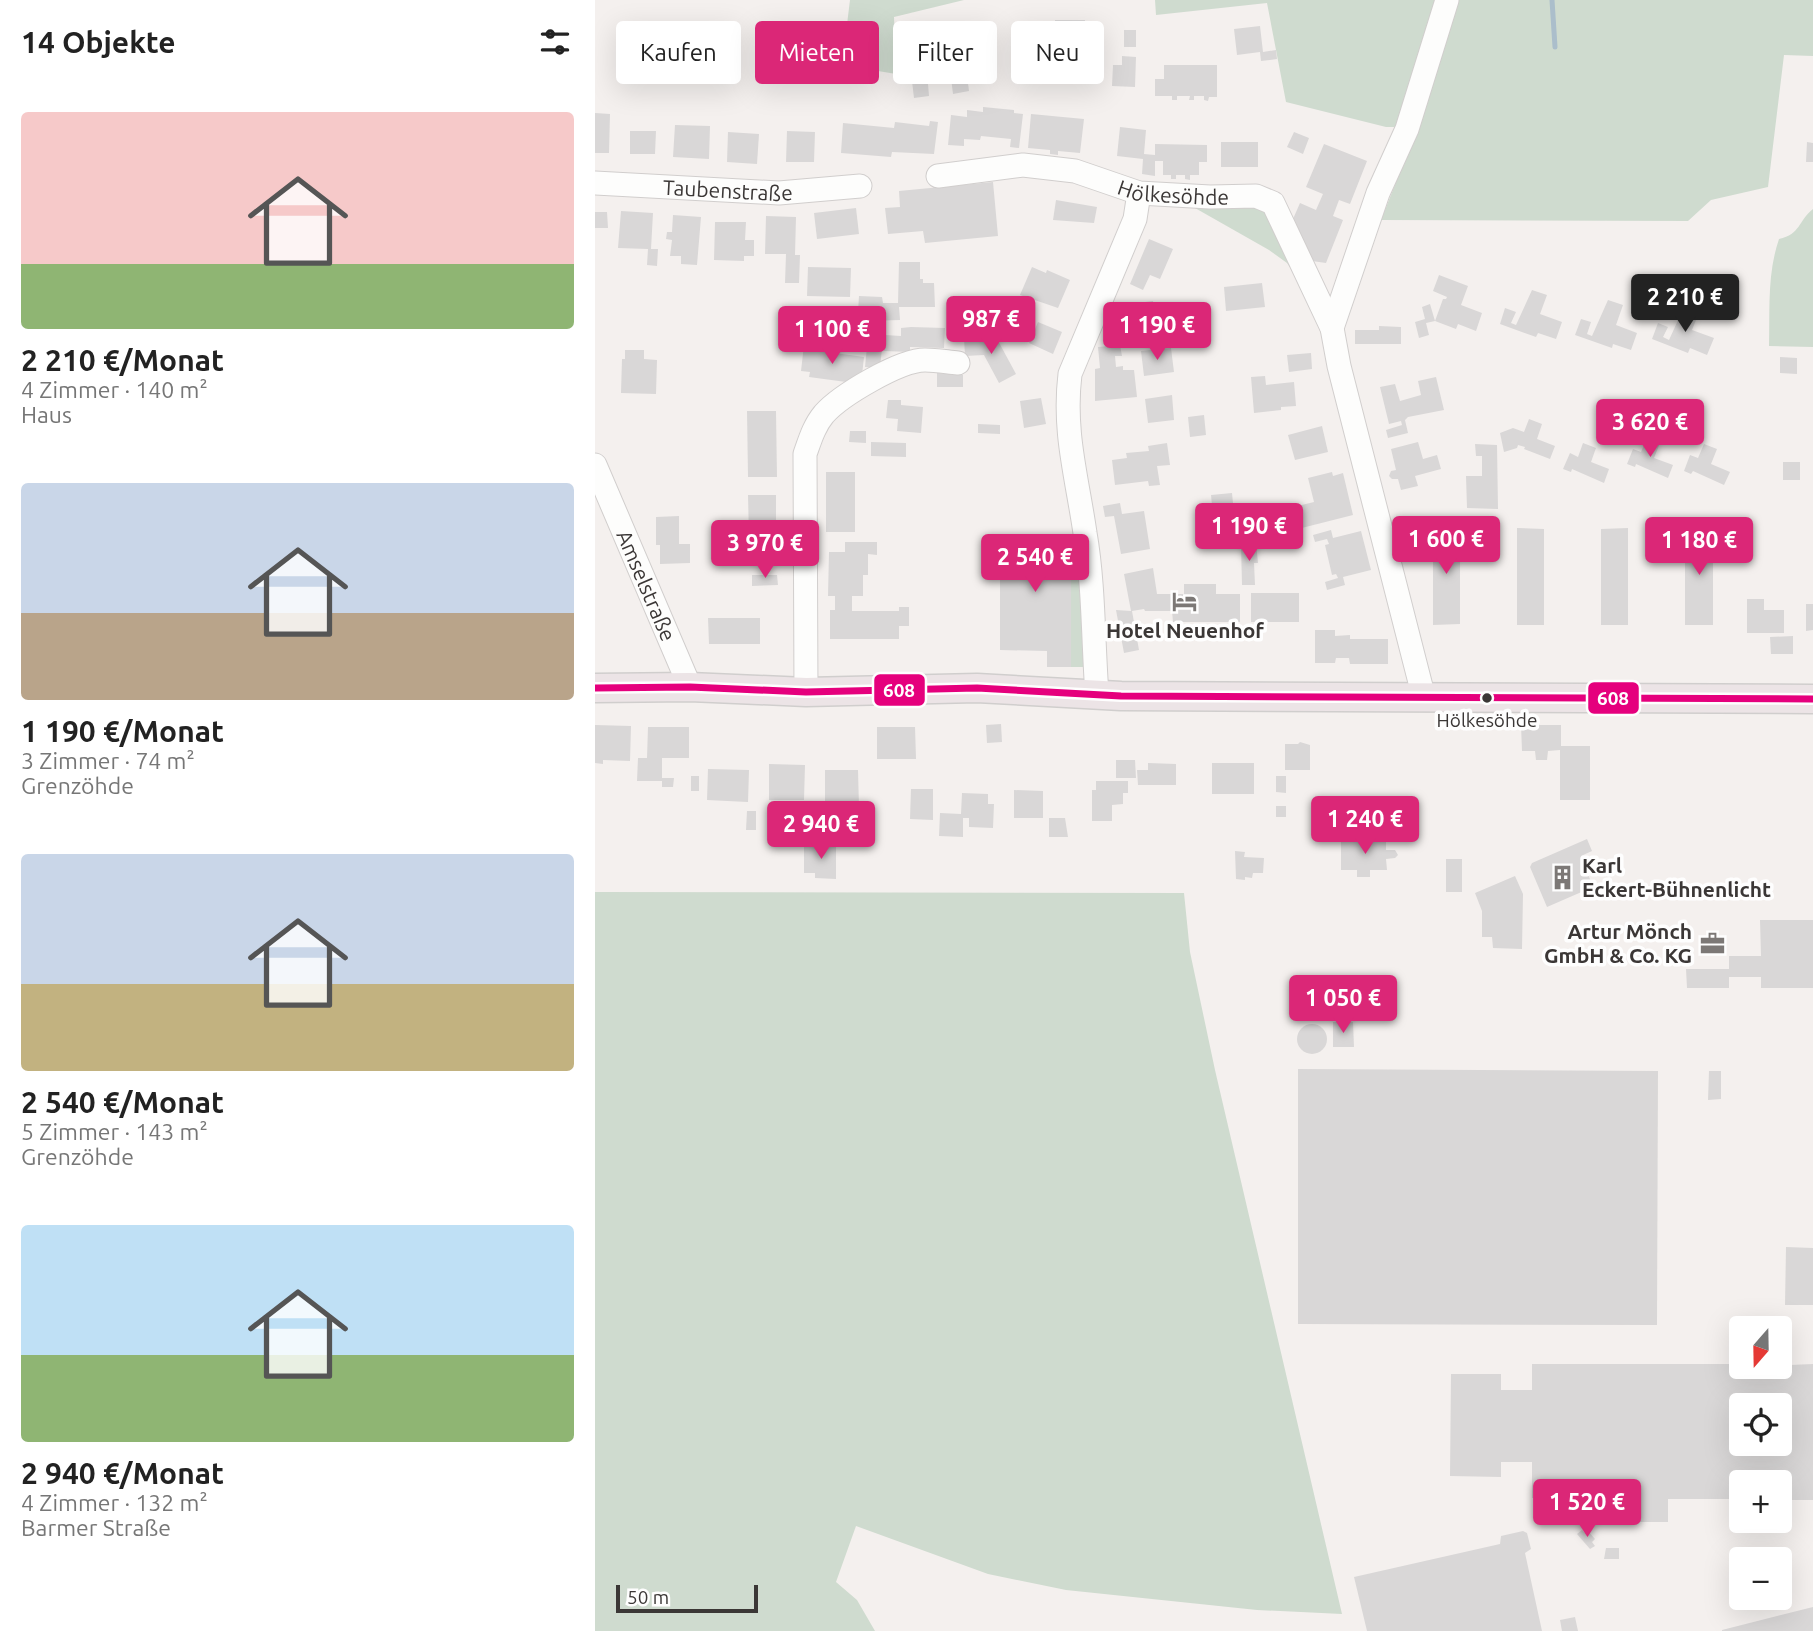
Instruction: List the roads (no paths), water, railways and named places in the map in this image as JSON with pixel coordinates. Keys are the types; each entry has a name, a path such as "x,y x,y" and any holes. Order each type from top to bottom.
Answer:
{"main road":[{"path":"595,688 690,687 806,692 977,688 1109,695 1813,699"}],"street":[{"name":"Hölkesöhde","path":"1332,328 1378,193 1408,129 1447,0"},
{"name":"Hölkesöhde","path":"938,176 1023,165 1075,171 1139,193 1210,197 1256,196 1273,203 1332,328 1339,366 1424,698"},
{"name":"Taubenstraße","path":"595,183 779,193 860,186"},
{"path":"1109,695 1086,536 1070,451 1067,398 1070,374 1135,219 1139,193"},
{"path":"806,692 805,454 813,430 836,403 894,368 923,360 958,363"},
{"name":"Amselstraße","path":"598,478 690,687"}],"waterway":[{"path":"1552,0 1555,47"}],"place":[{"name":"Hotel Neuenhof","path":"1185,601"},
{"name":"Hölkesöhde","path":"1487,698"},
{"name":"Karl Eckert-Bühnenlicht","path":"1562,877"},
{"name":"Artur Mönch GmbH & Co. KG","path":"1712,943"}]}
